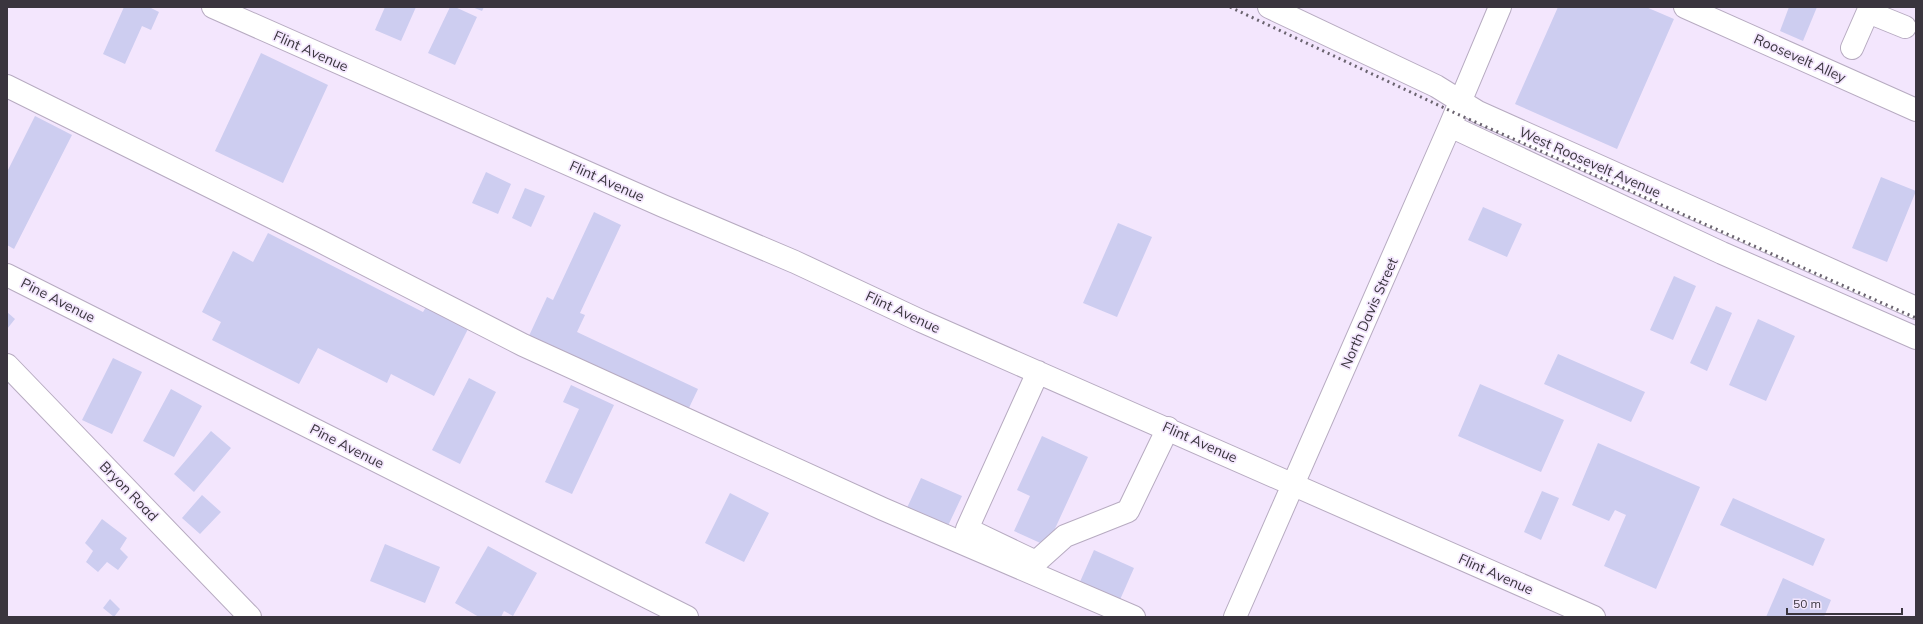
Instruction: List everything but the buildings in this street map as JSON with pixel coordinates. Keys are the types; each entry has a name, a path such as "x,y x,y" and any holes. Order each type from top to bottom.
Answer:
{"street":[{"name":"Flint Avenue","path":"213,7 663,206 795,262 921,321 1168,428 1594,617"},
{"name":"West Roosevelt Avenue","path":"1269,7 1436,86 1478,112 1916,308"},
{"name":"North Davis Street","path":"1235,617 1450,126 1500,7"},
{"name":"Roosevelt Alley","path":"1685,7 1916,110"},
{"path":"1852,48 1869,10 1905,28"},
{"path":"7,86 318,240 523,345 883,509 1134,617"},
{"name":"West Roosevelt Avenue","path":"1450,126 1722,253 1916,338"},
{"name":"Pine Avenue","path":"7,275 687,617"},
{"name":"Bryon Road","path":"7,365 250,617"},
{"path":"1038,372 967,529 1036,562 1065,536 1128,511 1168,428"}],"railway":[{"path":"1230,7 1455,113 1916,318"}]}
